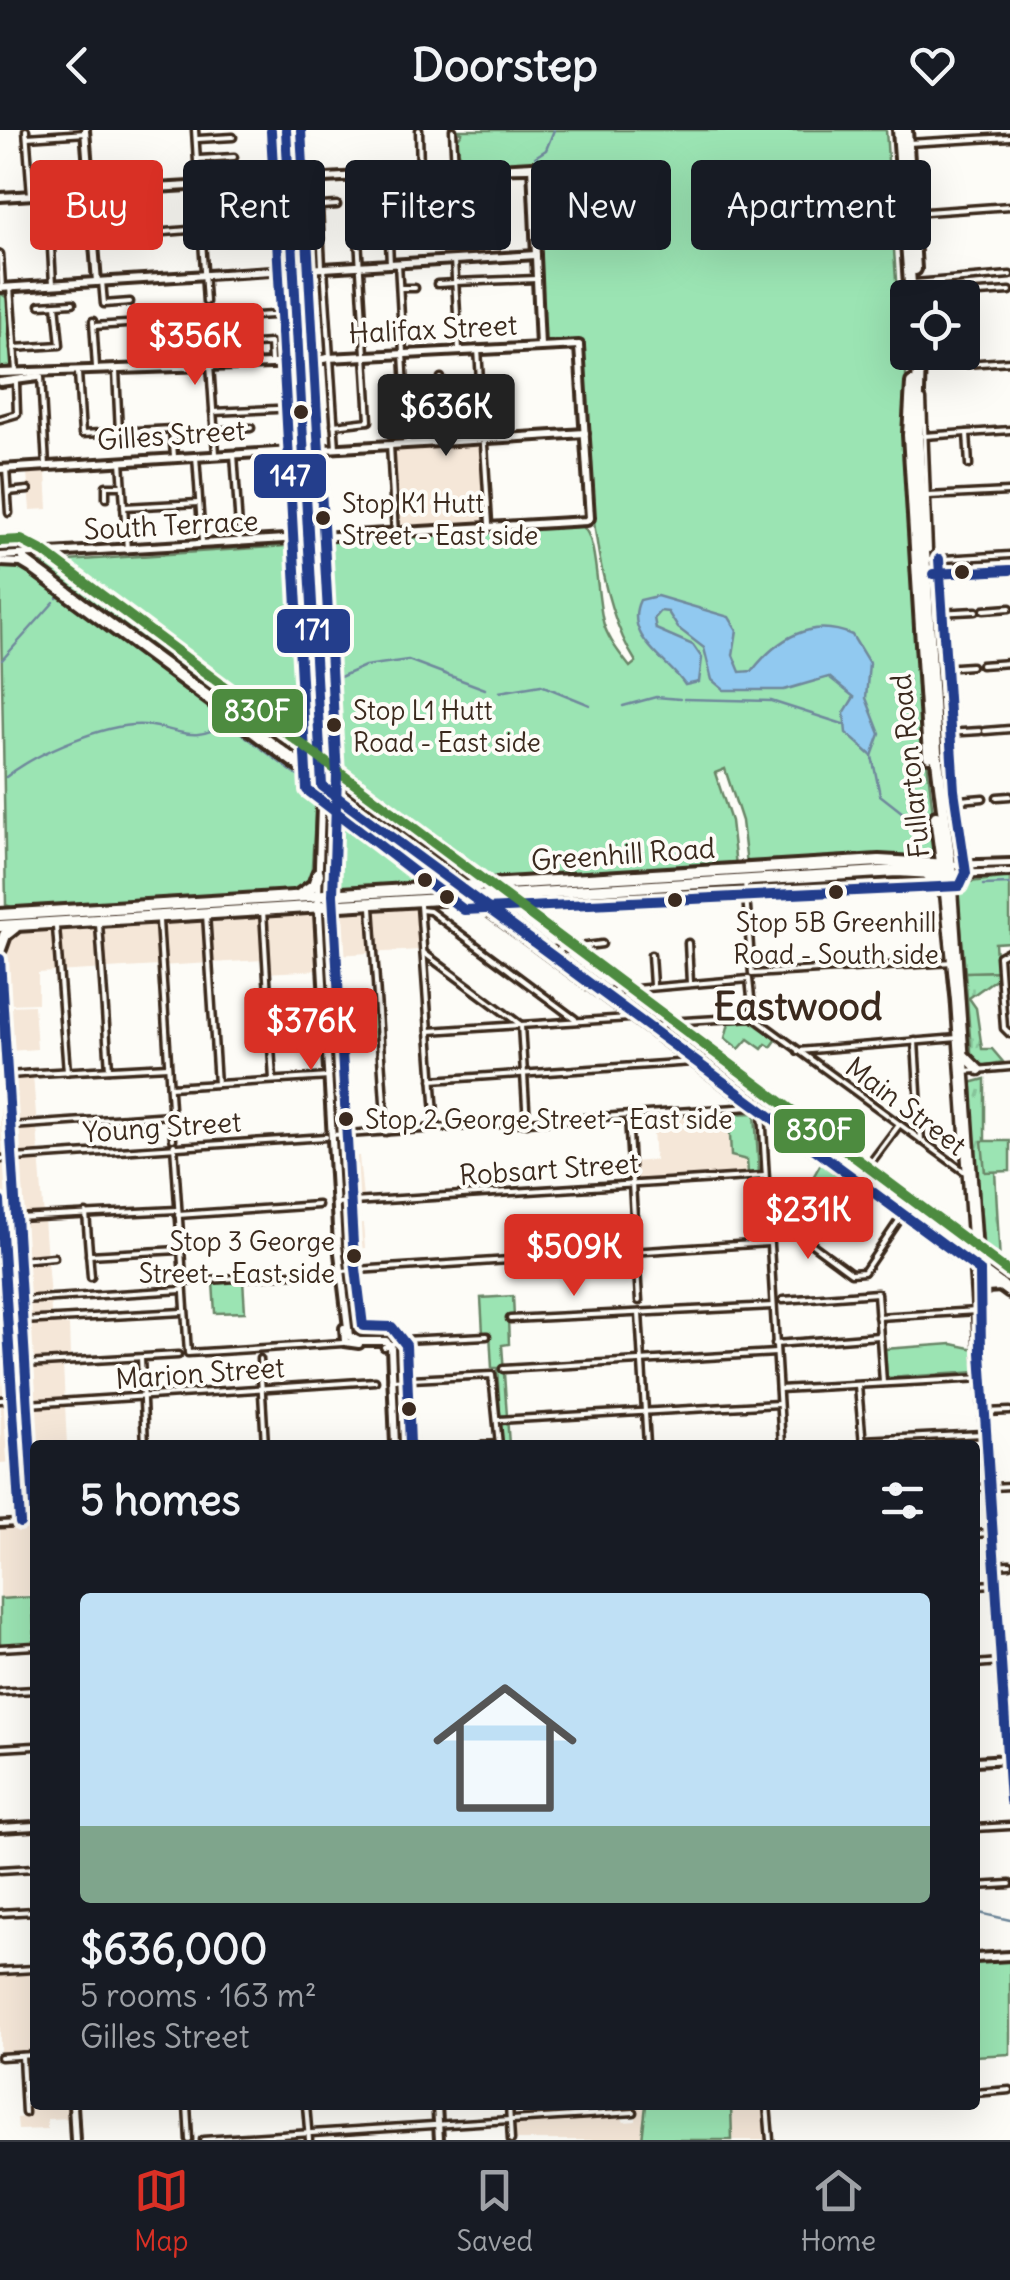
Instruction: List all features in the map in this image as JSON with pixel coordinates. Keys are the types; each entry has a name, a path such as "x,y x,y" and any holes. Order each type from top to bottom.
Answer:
{"highway":[{"path":"902,130 904,160"},
{"path":"911,250 913,280"},
{"name":"Fullarton Road","path":"916,370 923,557 947,869"},
{"name":"Fullarton Road","path":"930,640 940,846 947,869"},
{"path":"910,862 931,858 940,846"},
{"name":"Greenhill Road","path":"0,915 112,914 910,862 947,869"},
{"name":"Greenhill Road","path":"371,897 420,905 470,892 498,895 947,869"},
{"path":"927,873 950,890"},
{"path":"298,896 314,885 318,874"},
{"path":"470,892 524,932"},
{"path":"470,892 902,1216 1006,1288"},
{"path":"498,895 494,903 498,910"},
{"name":"Greenhill Road","path":"131,912 158,916 192,908 206,913 263,910 298,896 318,901"},
{"path":"31,913 38,924"},
{"name":"Greenhill Road","path":"0,926 99,920 112,914"},
{"path":"0,949 7,932 21,924"},
{"path":"952,1251 967,1251 972,1245"},
{"path":"981,1293 986,1286 1006,1288"}],"main road":[{"name":"Fullarton Road","path":"947,869 966,1057 977,1311 1001,1662 1006,1683 1010,1801"},
{"name":"Fullarton Road","path":"957,962 958,1038 968,1085 972,1245 981,1293 980,1354"},
{"path":"966,1057 982,1069"}],"street":[{"path":"26,130 30,183"},
{"path":"195,130 197,159 234,157"},
{"path":"418,130 419,160"},
{"path":"453,130 455,160"},
{"path":"282,131 284,160"},
{"path":"26,137 86,132 88,160"},
{"path":"196,139 233,137"},
{"path":"903,144 1010,137"},
{"path":"511,167 532,166 540,346"},
{"path":"0,197 30,195"},
{"path":"325,206 337,205"},
{"path":"931,212 1010,206"},
{"path":"51,250 53,284"},
{"path":"93,250 104,304 130,302"},
{"path":"202,250 206,302"},
{"path":"288,250 322,776 318,901 329,1136 338,1271 348,1340"},
{"path":"292,250 294,314"},
{"path":"322,250 336,448"},
{"path":"334,425 369,421 359,250"},
{"path":"392,250 399,288 408,444"},
{"path":"0,254 14,348 17,414 0,419"},
{"path":"294,262 307,268 536,255"},
{"path":"454,260 459,350"},
{"path":"295,278 307,268"},
{"path":"4,287 288,270"},
{"path":"980,281 1010,276"},
{"path":"437,284 538,279"},
{"path":"399,288 415,288"},
{"path":"980,291 1010,291"},
{"path":"40,305 73,303"},
{"path":"14,348 60,346 56,304"},
{"path":"96,372 94,324 294,314"},
{"path":"207,319 216,455"},
{"path":"255,344 270,343 272,362"},
{"name":"Halifax Street","path":"0,382 16,377 116,370 580,346 585,433"},
{"path":"478,349 489,528"},
{"path":"980,363 1010,361"},
{"path":"116,370 119,432"},
{"name":"Halifax Street","path":"0,373 16,377"},
{"path":"78,373 82,434 172,429 174,458"},
{"path":"45,375 46,466"},
{"path":"441,378 445,441"},
{"name":"Fullarton Road","path":"922,394 924,436 918,458 928,496 923,557"},
{"path":"213,412 299,408"},
{"path":"214,431 251,428"},
{"path":"924,436 1010,430"},
{"name":"Gilles Street","path":"3,468 585,433"},
{"name":"South Terrace","path":"0,559 590,518 585,433"},
{"path":"967,433 969,465"},
{"path":"390,445 395,534"},
{"path":"234,454 240,543"},
{"path":"196,456 202,546"},
{"path":"121,461 127,550"},
{"path":"3,468 9,513"},
{"path":"106,498 106,486 122,486"},
{"path":"8,492 28,490"},
{"path":"928,496 1008,492"},
{"path":"124,507 199,503"},
{"name":"South Terrace","path":"0,559 33,567 52,554"},
{"path":"923,557 1010,555"},
{"path":"17,556 322,786 470,892"},
{"name":"Fullarton Road","path":"932,570 938,613 930,640 940,668 948,800 984,798"},
{"path":"984,610 1010,608"},
{"path":"938,613 976,611"},
{"path":"981,665 1010,663"},
{"path":"940,668 972,666"},
{"path":"214,701 322,776 470,892"},
{"path":"944,734 1010,729"},
{"path":"997,797 1010,796"},
{"name":"Greenhill Road","path":"947,869 1010,863"},
{"name":"Greenhill Road","path":"947,869 969,875 1010,872"},
{"path":"950,890 969,875"},
{"path":"654,1030 667,1022 753,1017 745,881"},
{"path":"371,897 386,1132"},
{"path":"420,905 436,1128"},
{"path":"420,905 578,1021"},
{"path":"263,910 273,1080"},
{"path":"206,913 217,1084"},
{"path":"158,916 188,1353 348,1340 387,1345 487,1336"},
{"path":"99,920 109,1069"},
{"path":"56,922 67,1072"},
{"path":"688,943 690,983"},
{"path":"548,950 602,944"},
{"path":"1010,950 998,956 1004,1028 1010,1034"},
{"path":"424,953 521,1025 527,1123"},
{"path":"651,955 653,985"},
{"path":"0,958 31,1440"},
{"path":"602,992 957,962"},
{"path":"429,1031 632,1014"},
{"name":"Main Street","path":"753,1017 971,1175"},
{"path":"798,1050 958,1038"},
{"path":"915,1041 920,1141"},
{"path":"432,1080 697,1061"},
{"path":"7,1075 168,1066"},
{"path":"964,1071 1010,1067"},
{"path":"968,1085 982,1069"},
{"path":"170,1087 329,1077"},
{"path":"737,1110 740,1095"},
{"path":"759,1109 782,1440"},
{"name":"Young Street","path":"0,1159 173,1142 759,1109"},
{"path":"10,1126 171,1115"},
{"path":"628,1116 638,1301"},
{"path":"857,1182 899,1125"},
{"name":"Robsart Street","path":"336,1203 764,1176"},
{"path":"16,1218 318,1205"},
{"path":"766,1210 851,1273 864,1272 902,1216"},
{"path":"86,1214 90,1277"},
{"path":"182,1282 768,1244"},
{"path":"89,1255 179,1250"},
{"path":"19,1260 54,1257"},
{"path":"0,1278 20,1278"},
{"path":"21,1300 182,1290"},
{"path":"784,1300 877,1293 883,1383"},
{"path":"510,1319 773,1306"},
{"path":"878,1317 977,1311"},
{"path":"22,1321 184,1312"},
{"path":"639,1313 647,1440"},
{"path":"775,1344 879,1336"},
{"path":"387,1345 395,1440"},
{"path":"0,1349 24,1348"},
{"path":"503,1370 776,1353"},
{"path":"25,1364 178,1356"},
{"path":"141,1358 144,1440"},
{"path":"260,1359 265,1440"},
{"path":"392,1380 495,1378 499,1440"},
{"path":"779,1389 982,1378"},
{"name":"Marion Street","path":"0,1400 142,1397 375,1381"},
{"path":"858,1386 863,1440"},
{"path":"498,1420 779,1404"},
{"path":"984,1412 1010,1411"},
{"path":"894,1440 986,1434"},
{"path":"980,1488 1010,1486"},
{"path":"0,1524 30,1522"},
{"path":"980,1534 992,1533"},
{"path":"994,1565 1010,1564"},
{"path":"980,1584 996,1584"},
{"path":"0,1648 30,1646"},
{"path":"980,1664 1001,1662"},
{"path":"0,1692 30,1690"},
{"path":"0,1748 30,1746"},
{"path":"980,1761 1009,1759"},
{"path":"0,1828 30,1826"},
{"path":"980,1828 1010,1826"},
{"path":"0,1870 30,1868"},
{"path":"980,1886 1010,1884"},
{"path":"0,1913 30,1910"},
{"path":"980,1958 1010,1956"},
{"path":"0,1970 30,1968"},
{"path":"0,2057 30,2055"},
{"path":"22,2056 25,2113"},
{"path":"980,2092 1010,2090"},
{"path":"72,2110 75,2140"},
{"path":"186,2110 189,2140"},
{"path":"306,2110 309,2140"},
{"path":"437,2110 439,2140"},
{"path":"508,2110 510,2140"},
{"path":"768,2110 770,2140"},
{"path":"203,2140 634,2112"}],"shaded area":[{"path":"481,445 485,521 397,526 392,450"},
{"path":"46,472 48,509 30,510 27,473"},
{"path":"415,906 418,950 320,956 320,970 265,973 263,960 38,973 38,1003 9,1004 5,940 14,933"},
{"path":"34,1005 37,1049 9,1051 6,1006"},
{"path":"0,1062 27,1461 0,1463 1,1401"},
{"path":"33,1075 52,1324 69,1325 70,1356 63,1364 67,1440 34,1440 10,1076"},
{"path":"756,1111 760,1173 635,1182 634,1162 655,1160 652,1118"},
{"path":"338,1130 346,1130 348,1156 359,1156 363,1198 351,1200 353,1223 363,1223 365,1248 354,1250 357,1292 348,1292 339,1206"},
{"path":"29,1526 30,1595 0,1599 0,1527"},
{"path":"30,1973 30,2051 0,2053 0,1975"},
{"path":"25,2060 30,2060 30,2110 70,2110 71,2118 47,2119 47,2129 18,2130 17,2118 29,2116"},
{"path":"636,2110 765,2110 767,2140 515,2140 513,2122 621,2116 624,2122 636,2121"}],"green space":[{"path":"456,130 886,130 888,160 691,160 691,250 894,250 890,370 906,370 907,468 918,658 937,847 930,856 747,865 742,821 725,769 715,773 731,821 736,866 465,880 330,775 315,545 319,540 582,526 594,556 606,631 630,667 636,662 619,629 598,550 583,341 543,340 540,250 671,250 671,160 511,163 511,160 460,160 457,140 462,133"},
{"path":"0,293 9,299 12,366 0,369"},
{"path":"300,545 315,758 312,761 38,563"},
{"path":"18,565 317,788 311,880 299,890 16,909 6,905 0,566"},
{"path":"336,802 436,874 436,883 329,890 329,807"},
{"path":"1010,877 1010,942 995,943 997,971 965,972 958,894 962,883"},
{"path":"997,971 997,978 969,998 976,1008 982,1049 992,1049 1003,1062 980,1066 972,1063 965,972"},
{"path":"356,1011 376,1011 377,1040 330,1041 330,1021 356,1020"},
{"path":"752,1021 777,1039 771,1047 766,1044 762,1049 748,1039 739,1049 725,1038 729,1023"},
{"path":"985,1079 985,1171 995,1171 1000,1263 985,1264 970,1083"},
{"path":"755,1113 759,1173 748,1173 747,1160 731,1156 729,1114"},
{"path":"982,1141 1010,1141 1010,1171 985,1172"},
{"path":"821,1163 842,1179 824,1203 806,1190"},
{"path":"243,1280 245,1312 215,1313 213,1282"},
{"path":"513,1296 514,1317 508,1318 509,1344 502,1345 509,1440 502,1440 497,1368 492,1368 490,1333 483,1333 481,1298"},
{"path":"952,1344 975,1349 977,1372 887,1378 885,1349"},
{"path":"30,1597 30,1643 0,1645 0,1599"},
{"path":"1010,1961 1010,2054 980,2056 980,1963"},
{"path":"645,2110 731,2110 732,2140 642,2140"}],"water":[{"path":"657,596 729,617 737,630 733,655 740,672 752,671 772,649 796,634 823,629 852,635 869,663 866,698 880,734 872,756 846,733 844,713 854,697 829,677 784,690 724,690 712,680 704,648 678,628 668,612 660,611 654,618 656,629 693,645 702,658 699,682 685,685 642,637 637,625 640,600"}],"waterway":[{"path":"535,157 546,150 554,130"},
{"path":"57,598 60,595"},
{"path":"2,660 54,602"},
{"path":"331,681 365,666 408,660 485,689"},
{"path":"246,710 304,680"},
{"path":"499,692 541,685 590,705"},
{"path":"623,706 656,697 680,699"},
{"path":"684,699 771,701 846,725"},
{"path":"6,777 53,749 111,728 145,725 195,734 227,722 316,790"},
{"path":"872,756 880,795 926,831"},
{"path":"983,885 1010,884"},
{"path":"130,1317 177,1315"},
{"path":"85,1319 123,1317"},
{"path":"0,1324 16,1323"},
{"path":"980,1913 1010,1920"}],"transit line":[{"name":"171","path":"286,130 322,786 980,1271 981,1353 1010,1801"},
{"path":"301,130 337,775 333,895 353,1244 363,1326 392,1327 406,1345 410,1440"},
{"name":"147","path":"271,131 307,790 464,910 960,886 966,873 954,790 939,559"},
{"name":"830F","path":"0,541 21,540 44,552 1010,1273"},
{"name":"147","path":"933,574 1010,570"},
{"path":"0,959 30,1442"},
{"path":"0,1201 20,1523"}],"place":[{"name":"Stop K1 Hutt Street - East side","path":"323,518"},
{"name":"Stop L1 Hutt Road - East side","path":"334,725"},
{"name":"Stop 5B Greenhill Road - South side","path":"836,892"},
{"name":"Stop 2 George Street - East side","path":"346,1119"},
{"name":"Stop 3 George Street - East side","path":"354,1256"}],"district":[{"name":"Eastwood","path":"798,1007"}]}
